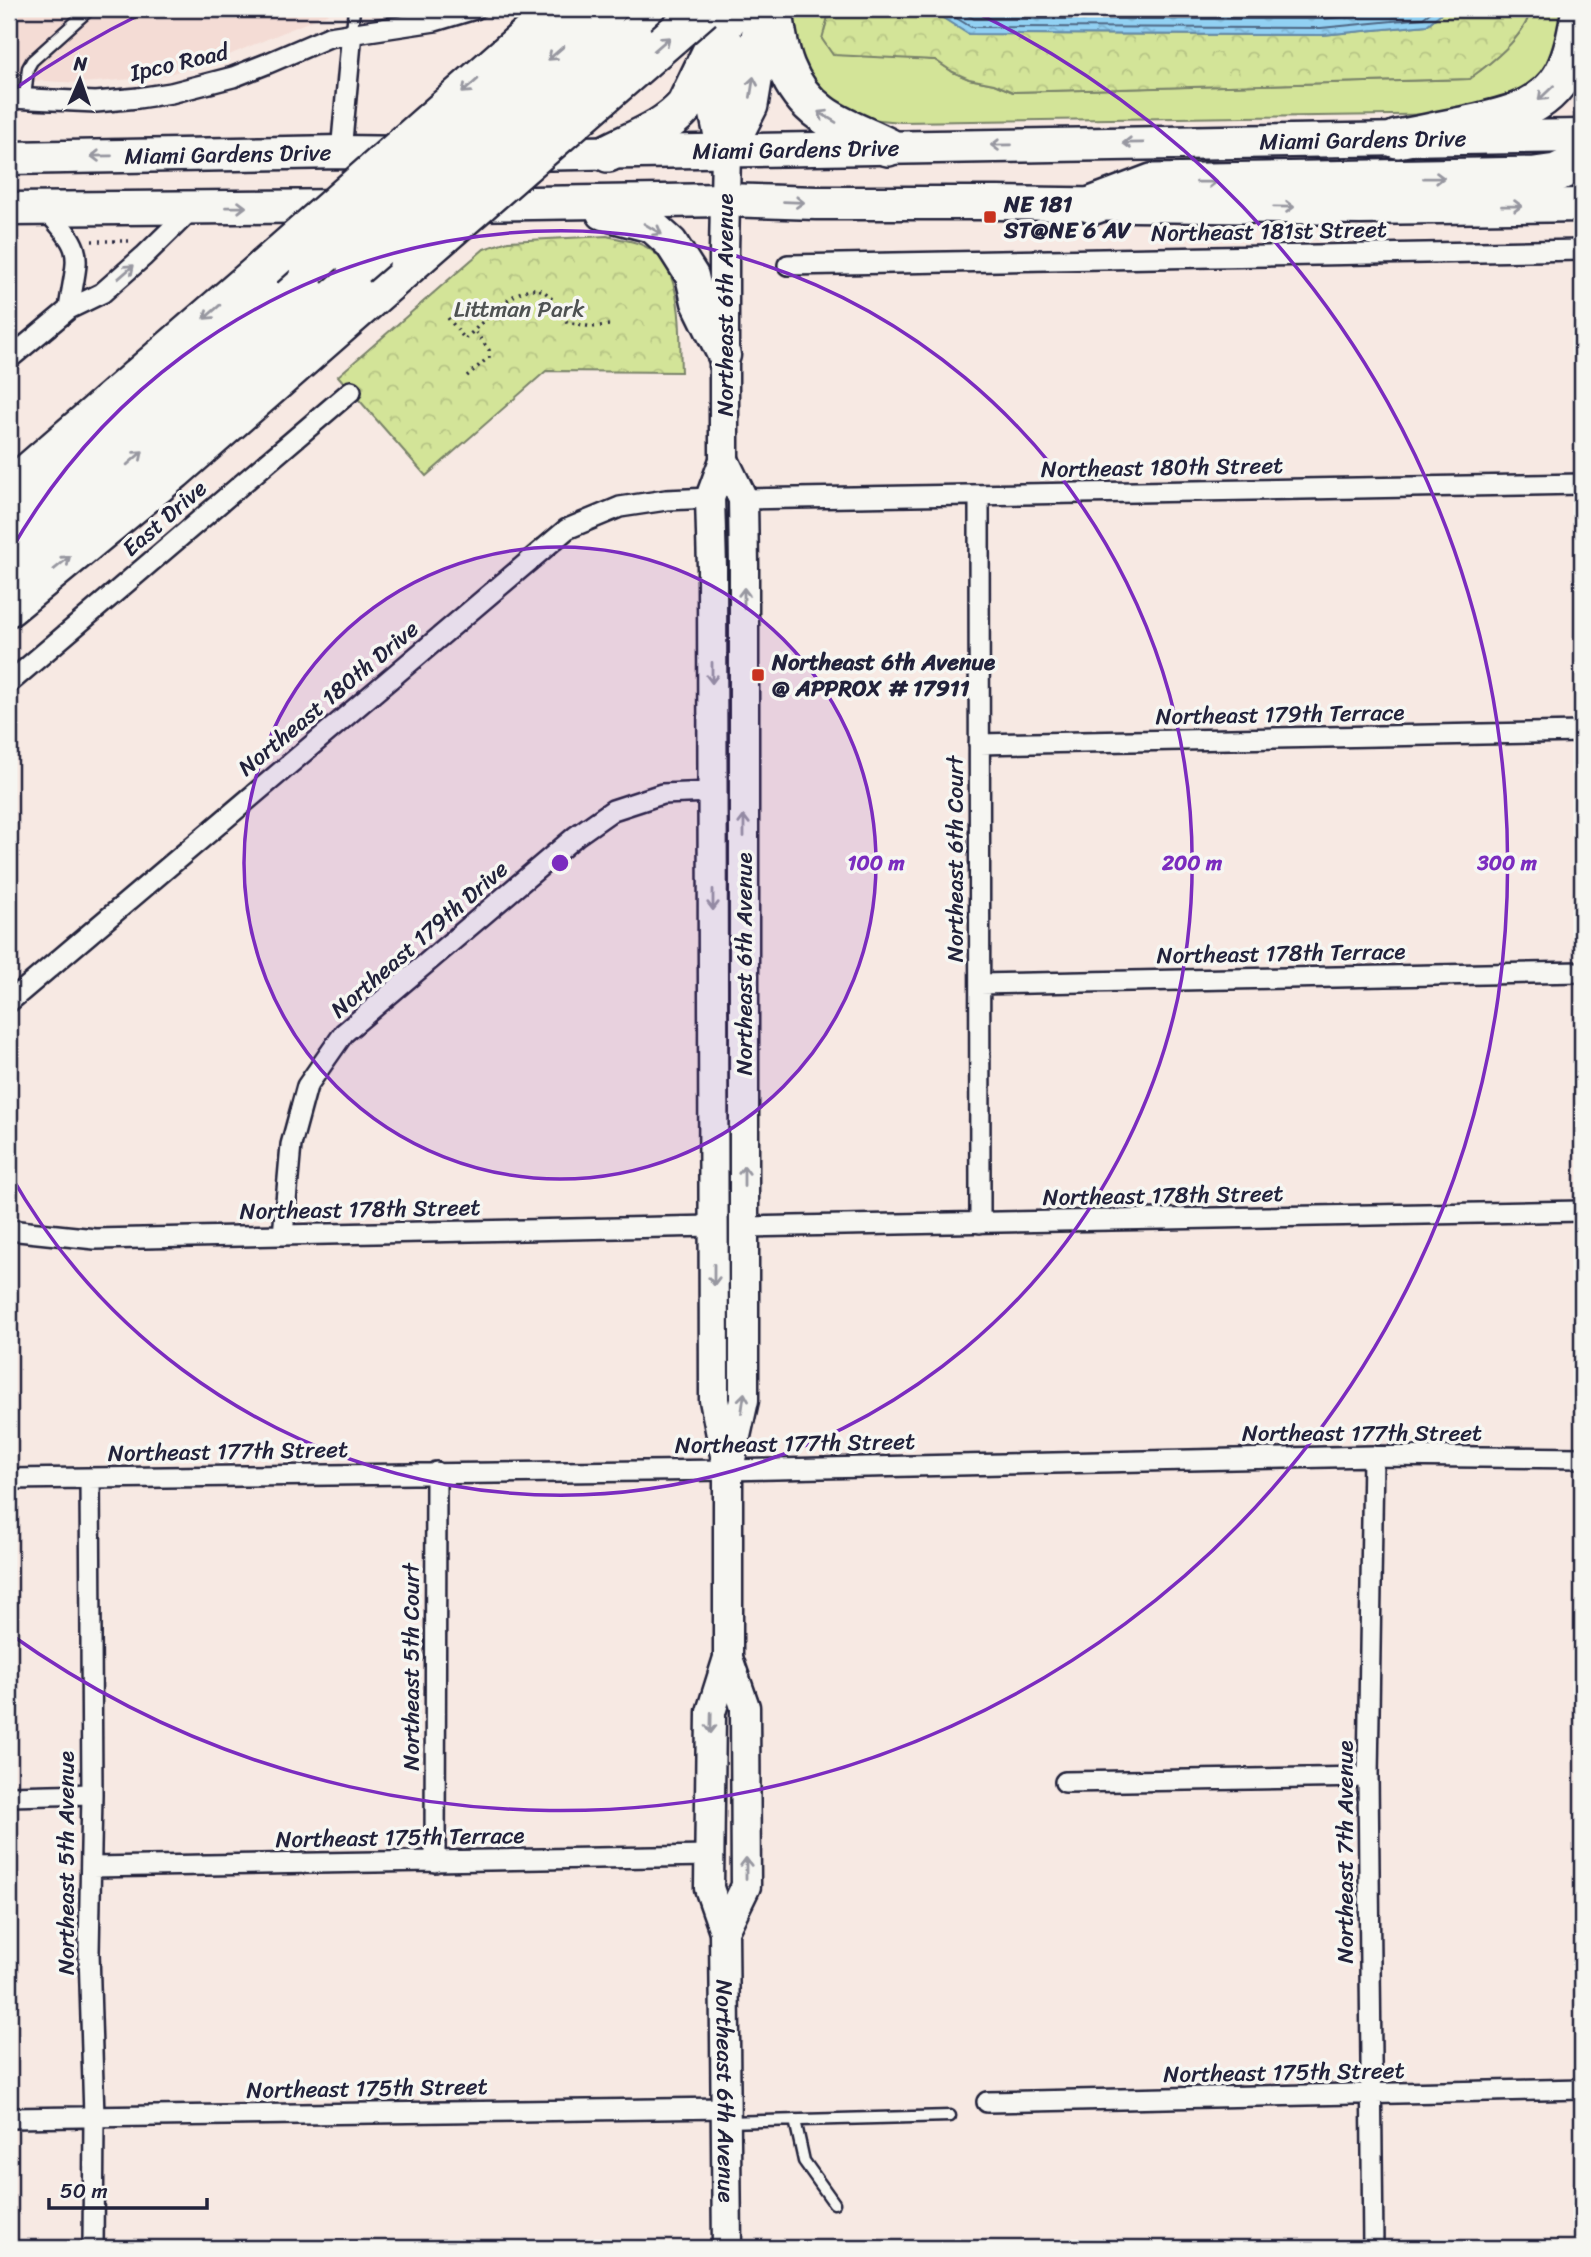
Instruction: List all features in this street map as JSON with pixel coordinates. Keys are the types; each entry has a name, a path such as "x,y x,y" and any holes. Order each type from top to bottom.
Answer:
{"highway":[{"path":"9,489 558,9"},
{"path":"9,536 94,463 110,441 608,9"},
{"path":"9,607 174,471 380,267 603,69 633,36 665,9"},
{"path":"726,150 749,105 762,19 768,9"},
{"path":"774,9 783,64 796,88 822,114 888,147"},
{"path":"1398,139 1510,115 1538,101 1563,72 1574,46 1581,9"},
{"path":"720,11 718,111 726,150"},
{"path":"608,153 661,127 685,106 720,11"},
{"path":"9,567 380,267 720,11"},
{"path":"1094,205 1152,183 1535,176 1556,173 1582,161"},
{"path":"9,519 84,454 110,441"}],"main road":[{"name":"Miami Gardens Drive","path":"9,158 341,152 608,153 1582,136"},
{"name":"Northeast 6th Avenue","path":"726,150 724,460 710,498 714,1400 728,1469 728,1658 711,1712 709,1888 724,1931 727,2248"},
{"path":"9,209 726,200 1360,208 1582,205"},
{"path":"564,203 640,221 662,233 687,265 698,302 724,355"},
{"name":"Northeast 6th Avenue","path":"724,460 743,499 744,1400 728,1469"},
{"name":"Northeast 6th Avenue","path":"724,1931 746,1886 745,1707 728,1658"}],"street":[{"path":"341,152 352,32 435,21 475,9"},
{"name":"Ipco Road","path":"17,99 96,102 171,93 233,77 313,42 352,32"},
{"path":"13,347 69,309 102,293 193,208"},
{"path":"45,209 65,230 77,255 69,309"},
{"name":"Northeast 181st Street","path":"789,265 1582,250"},
{"name":"East Drive","path":"9,683 351,391"},
{"name":"Northeast 180th Street","path":"743,499 1582,485"},
{"name":"Northeast 6th Court","path":"979,495 980,1223"},
{"name":"Northeast 180th Drive","path":"9,1002 567,529 621,507 666,500 710,498"},
{"name":"Northeast 179th Terrace","path":"979,744 1582,732"},
{"name":"Northeast 179th Drive","path":"283,1235 291,1145 307,1086 344,1033 576,836 613,810 662,794 712,792"},
{"name":"Northeast 178th Terrace","path":"980,984 1582,972"},
{"name":"Northeast 178th Street","path":"744,1227 1582,1211"},
{"name":"Northeast 178th Street","path":"9,1230 95,1239 713,1226"},
{"name":"Northeast 177th Street","path":"9,1479 728,1469 1373,1456 1582,1458"},
{"name":"Northeast 7th Avenue","path":"1373,1456 1367,1777 1373,2248"},
{"name":"Northeast 5th Court","path":"435,1861 436,1472"},
{"name":"Northeast 5th Avenue","path":"90,1478 92,1867 89,1952 94,2117 93,2248"},
{"path":"1065,1782 1367,1777"},
{"path":"9,1796 92,1794"},
{"name":"Northeast 175th Terrace","path":"92,1867 709,1856"},
{"name":"Northeast 175th Street","path":"987,2102 1582,2089"},
{"name":"Northeast 175th Street","path":"9,2118 726,2115"}],"lane":[{"path":"17,99 32,61 90,9"},
{"path":"352,32 354,9"},
{"path":"726,2115 795,2120 950,2116"},
{"path":"795,2120 804,2161 834,2203"}],"path":[{"path":"86,242 141,242"},
{"path":"448,318 465,339 518,292 536,288 547,294 567,322 592,327 609,325"},
{"path":"467,376 489,356 489,350 474,330"}],"shaded area":[{"path":"9,9 333,9 327,14 229,55 160,77 81,83 9,79"}],"green space":[{"path":"789,9 833,9 829,13 912,58 935,60 969,79 994,84 1013,92 1468,79 1514,39 1522,30 1531,9 1563,9 1565,32 1537,87 1464,114 901,122 870,119 836,107 800,67"},
{"path":"833,9 940,9 940,16 969,34 1322,35 1427,25 1446,9 1531,9 1515,39 1469,79 1013,92 994,84 969,79 935,60 833,55 822,39 829,13"},
{"name":"Littman Park","path":"607,236 640,244 655,253 666,266 677,299 681,372 546,371 426,476 338,376 484,249 508,241"}],"water":[{"path":"940,9 1446,9 1427,25 1322,35 968,34 940,16"}],"place":[{"name":"NE 181 ST@NE 6 AV","path":"990,217"},
{"name":"Northeast 6th Avenue @ APPROX # 17911","path":"758,675"}]}
